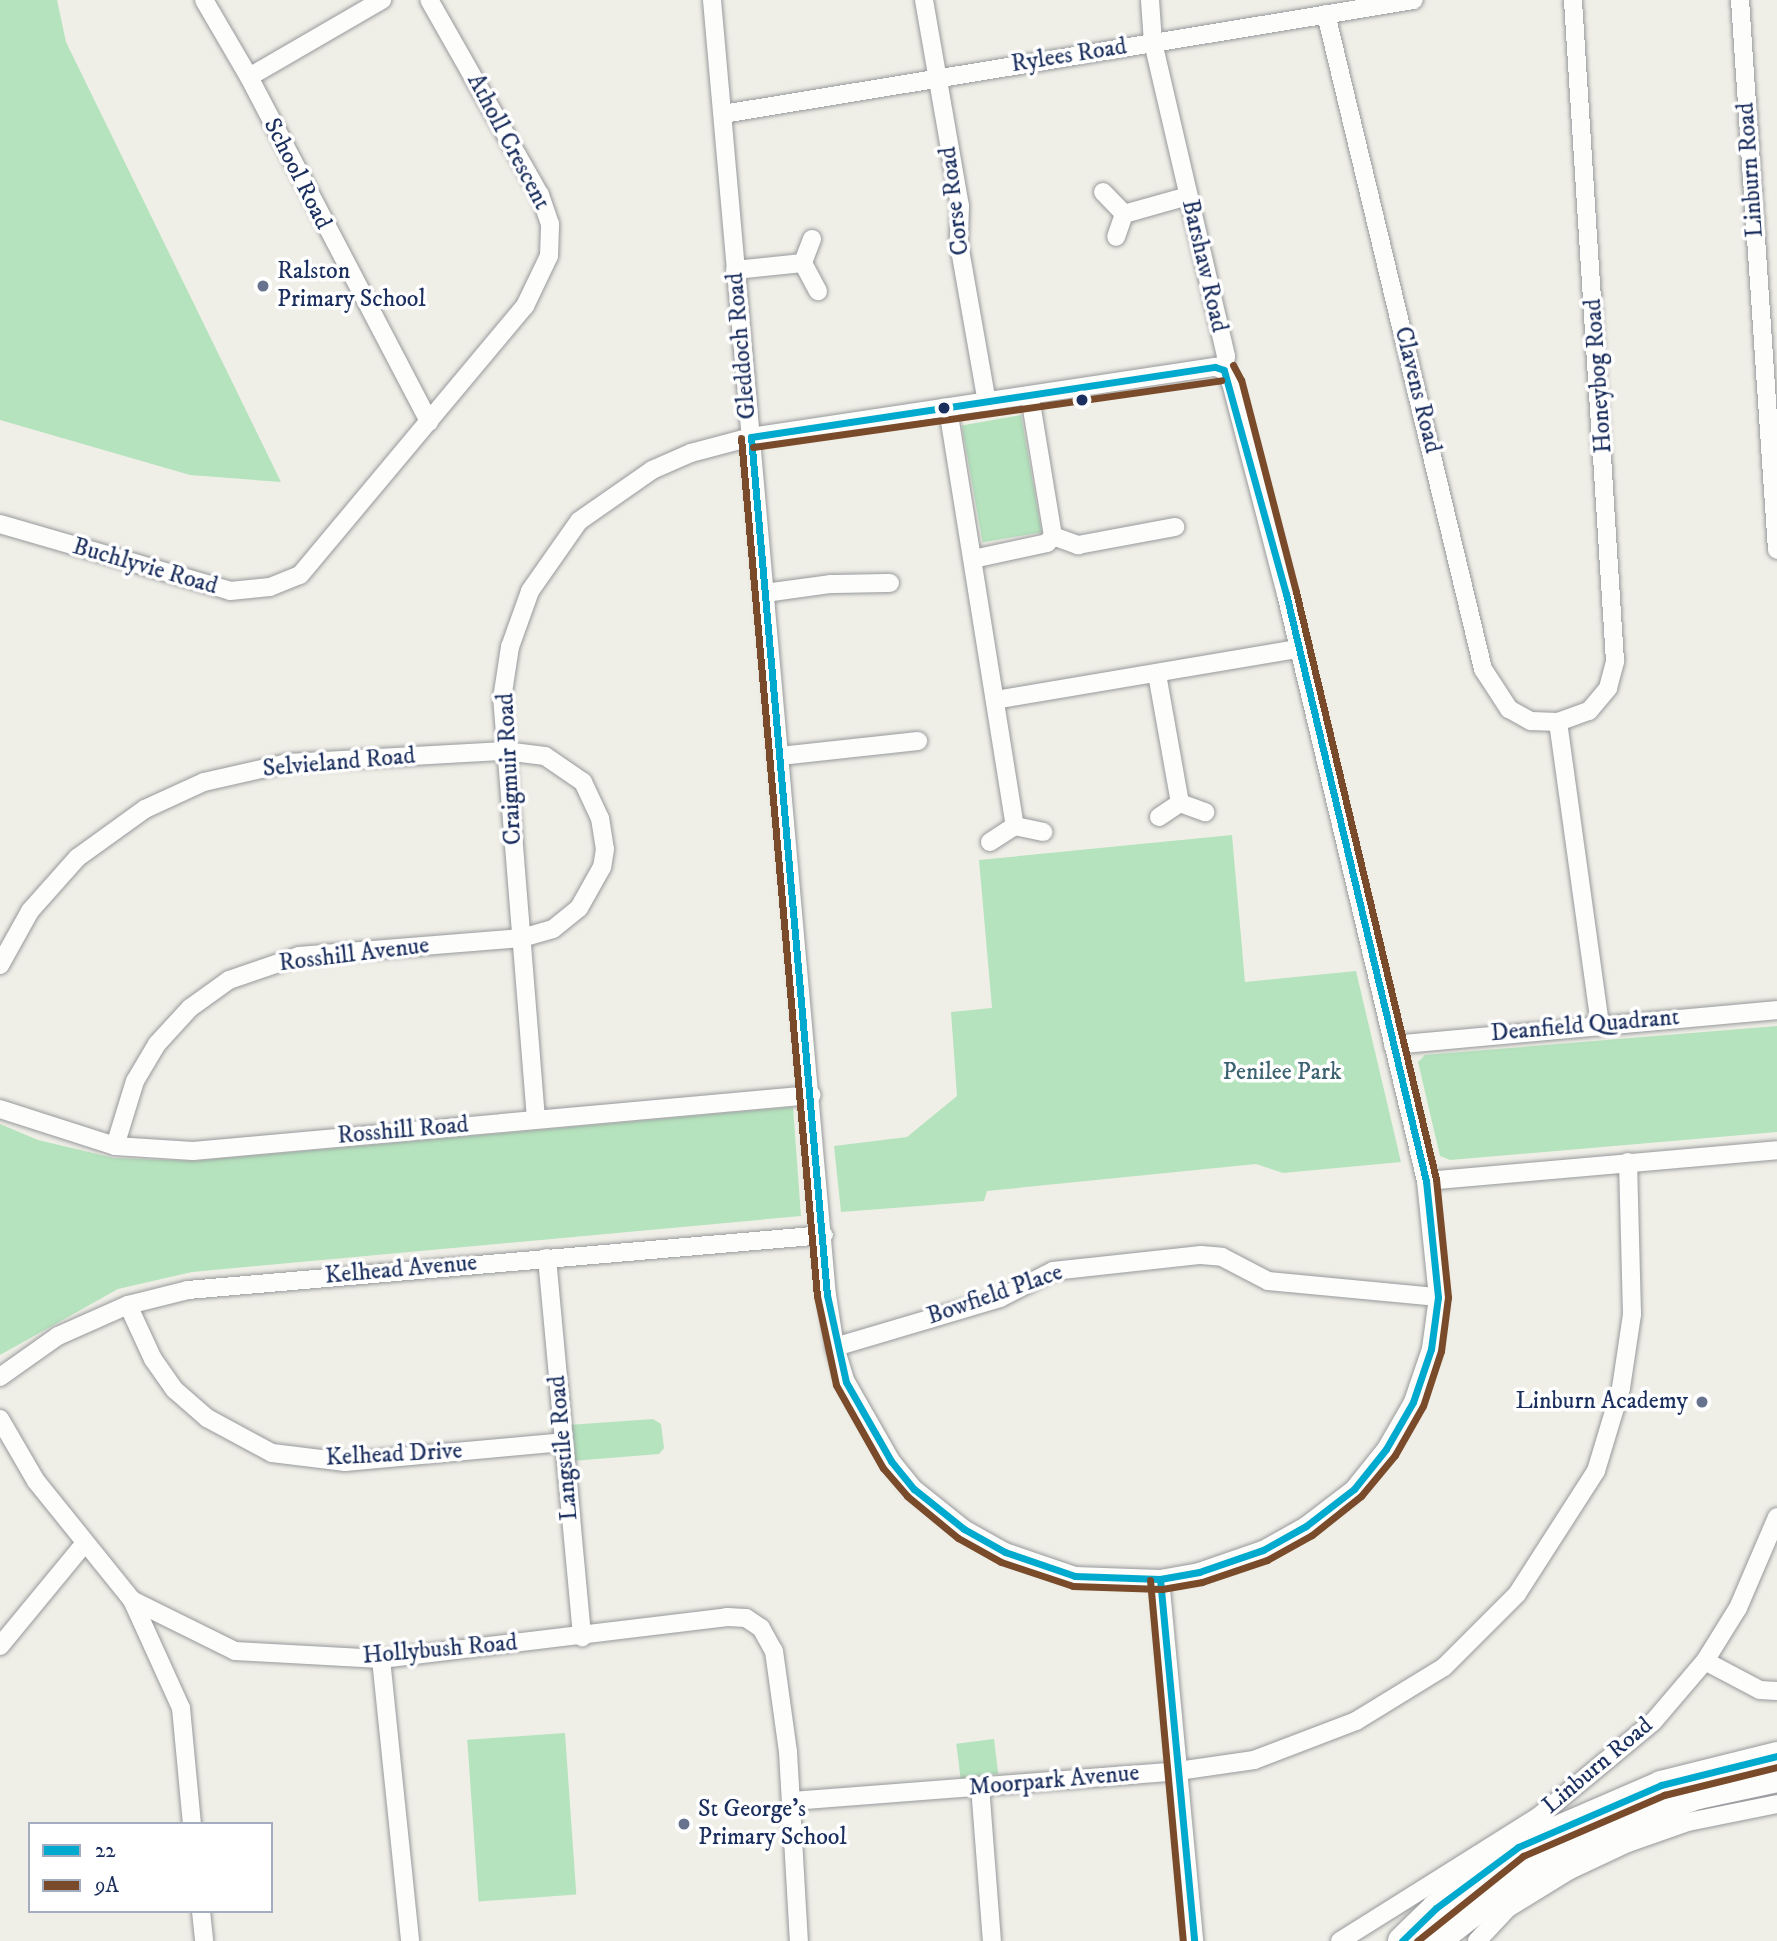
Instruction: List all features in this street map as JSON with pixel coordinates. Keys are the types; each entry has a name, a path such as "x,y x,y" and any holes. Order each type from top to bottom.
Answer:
{"main road":[{"path":"1446,1929 1518,1847 1618,1801 1704,1772 1777,1756"},
{"path":"1402,1941 1446,1929 1528,1870 1626,1820 1698,1795 1777,1779"}],"street":[{"name":"School Road","path":"204,0 249,76 429,422"},
{"path":"249,76 382,0"},
{"name":"Atholl Crescent","path":"429,0 540,195 550,224 549,256 525,306 429,422"},
{"name":"Gleddoch Road","path":"712,0 835,1346 846,1382 891,1461 914,1489 964,1529 1005,1552 1075,1576 1160,1579"},
{"name":"Corse Road","path":"925,0 960,206 959,244 987,402"},
{"name":"Barshaw Road","path":"1150,0 1153,43 1226,356 1224,370 1231,383 1298,649 1426,1181 1438,1297 1432,1349 1413,1402 1386,1449 1354,1489 1306,1526 1263,1550 1199,1572 1160,1579"},
{"name":"Rylees Road","path":"723,114 1414,0"},
{"name":"Honeybog Road","path":"1558,722 1589,711 1608,688 1615,661 1573,0"},
{"name":"Linburn Road","path":"1740,0 1777,550"},
{"name":"Clavens Road","path":"1326,14 1483,669 1509,709 1531,722 1558,722"},
{"path":"1103,192 1124,214"},
{"path":"1124,214 1188,196"},
{"path":"1116,237 1124,214"},
{"path":"812,239 803,263 818,290"},
{"path":"735,270 803,263"},
{"name":"Craigmuir Road","path":"536,1119 502,699 510,647 530,591 554,551 579,521 652,470 691,453 751,438 1215,367 1224,370"},
{"path":"973,558 1047,543 1053,536 1030,397"},
{"path":"948,409 1016,826"},
{"name":"Buchlyvie Road","path":"0,524 205,587 230,592 270,587 300,575 429,422"},
{"path":"1053,536 1079,545 1175,527"},
{"path":"765,593 831,584 890,583"},
{"path":"995,700 1298,649"},
{"path":"1157,674 1180,803"},
{"path":"1558,722 1600,1023"},
{"path":"780,756 918,741"},
{"name":"Selvieland Road","path":"0,965 30,911 77,858 145,809 204,782 288,763 505,751 545,756 583,782 600,818 605,849 597,881 579,908 552,929 522,938"},
{"path":"1180,803 1205,813"},
{"path":"1159,817 1180,803"},
{"path":"990,842 1016,826 1043,832"},
{"name":"Rosshill Avenue","path":"115,1146 135,1081 157,1044 199,1000 229,980 299,957 522,938"},
{"name":"Deanfield Quadrant","path":"1393,1045 1600,1023 1777,1010"},
{"name":"Rosshill Road","path":"0,1109 115,1146 193,1151 811,1095"},
{"path":"1426,1181 1777,1150"},
{"name":"Moorpark Avenue","path":"792,1801 1178,1771 1254,1760 1356,1721 1444,1667 1517,1594 1595,1471 1621,1388 1632,1314 1628,1163"},
{"name":"Kelhead Avenue","path":"0,1377 58,1336 128,1305 188,1290 824,1235"},
{"name":"Bowfield Place","path":"835,1346 1000,1298 1053,1271 1201,1255 1223,1257 1268,1281 1438,1297"},
{"name":"Langstile Road","path":"547,1258 582,1637"},
{"name":"Kelhead Drive","path":"128,1305 153,1359 175,1390 207,1418 272,1453 345,1462 563,1442"},
{"name":"Hollybush Road","path":"0,1419 36,1481 84,1544 132,1600 235,1651 381,1659 582,1637 727,1617 746,1618 761,1628 774,1651 792,1801 799,1941"},
{"name":"Linburn Road","path":"1340,1941 1538,1816 1606,1765 1653,1723 1705,1661 1738,1608 1777,1517"},
{"path":"0,1646 84,1544"},
{"path":"1160,1579 1194,1941"},
{"path":"132,1600 181,1708 192,1822"},
{"path":"381,1659 410,1941"},
{"path":"1705,1661 1760,1690 1777,1691"},
{"path":"980,1786 992,1941"},
{"path":"1477,1941 1508,1908 1570,1870 1628,1843 1688,1822 1777,1804"},
{"path":"201,1913 204,1941"}],"green space":[{"path":"0,0 57,0 66,42 281,482 190,475 0,420"},
{"path":"1021,415 1042,532 983,543 962,425"},
{"name":"Penilee Park","path":"1232,835 1245,982 1356,971 1401,1162 1283,1173 1256,1164 987,1191 984,1201 841,1212 834,1146 907,1137 957,1096 951,1012 992,1008 979,860"},
{"path":"1777,1026 1777,1132 1450,1160 1440,1156 1418,1062 1425,1055"},
{"path":"793,1107 801,1216 192,1272 118,1289 0,1355 0,1124 38,1140 114,1158 193,1161"},
{"path":"653,1419 661,1424 664,1448 659,1454 572,1461 568,1425"},
{"path":"565,1733 576,1895 479,1901 467,1740"},
{"path":"994,1739 998,1774 961,1778 956,1744"}],"transit line":[{"name":"9A","path":"741,438 817,1296 836,1385 883,1468 907,1496 958,1538 1001,1562 1073,1586 1162,1589 1202,1582 1267,1560 1312,1535 1361,1496 1395,1455 1423,1406 1441,1351 1448,1297 1436,1179 1296,592 1241,380 1233,365"},
{"name":"22","path":"751,437 1215,367 1224,370"},
{"name":"22","path":"751,437 827,1295 846,1382 891,1461 914,1489 964,1529 1005,1552 1075,1576 1160,1579 1199,1572 1263,1550 1306,1526 1354,1489 1386,1449 1413,1402 1431,1349 1438,1297 1426,1181 1286,594 1224,370"},
{"name":"9A","path":"753,447 1221,380"},
{"name":"22","path":"1160,1579 1194,1941"},
{"name":"9A","path":"1150,1580 1183,1941"},
{"name":"22","path":"1402,1941 1436,1908 1518,1847 1661,1785 1777,1756"},
{"name":"9A","path":"1417,1941 1523,1856 1664,1795 1777,1767"}],"place":[{"name":"Ralston Primary School","path":"263,286"},
{"name":"Linburn Academy","path":"1702,1402"},
{"name":"St George's Primary School","path":"684,1824"}]}
